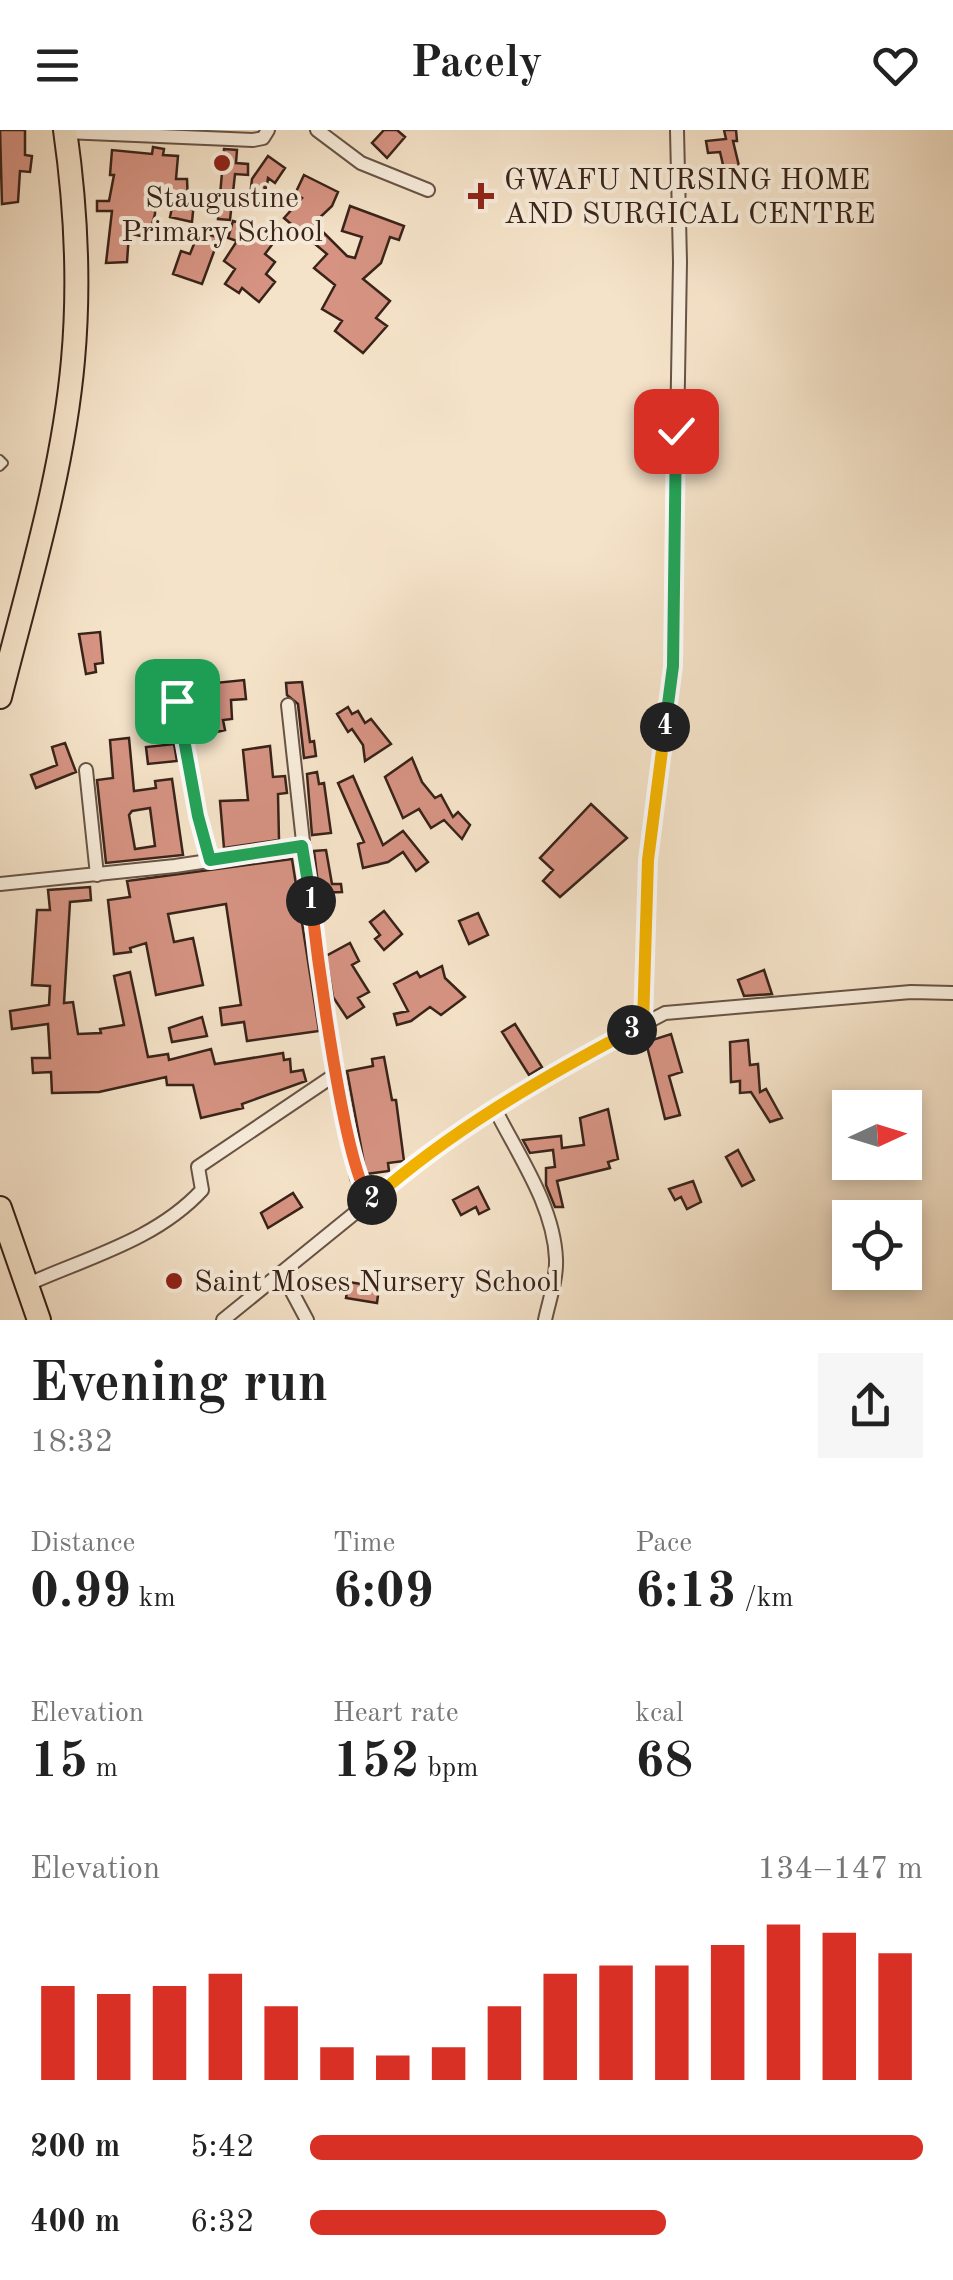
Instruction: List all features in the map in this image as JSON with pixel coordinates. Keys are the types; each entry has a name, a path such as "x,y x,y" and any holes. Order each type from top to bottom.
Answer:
{"highway":[{"path":"0,697 52,493 73,362 76,216 65,131"},
{"path":"0,1208 38,1320"}],"street":[{"path":"65,131 253,140 263,138 268,130"},
{"path":"317,130 361,163 428,190"},
{"path":"643,1024 648,860 673,666 680,262 677,130"},
{"path":"177,701 210,860"},
{"path":"288,705 316,960 357,1178 370,1202"},
{"path":"86,770 97,876"},
{"path":"0,884 97,876 302,846"},
{"path":"223,1320 398,1178 495,1108 643,1024 679,1010 911,992 953,993"},
{"path":"24,1286 100,1255 177,1214 202,1190 196,1169 336,1074"},
{"path":"495,1108 542,1201 554,1240 557,1262 545,1320"},
{"path":"283,1275 307,1320"}],"building":[{"path":"0,130 25,130 25,155 32,156 30,172 20,171 18,202 2,204"},
{"path":"384,130 397,130 405,137 387,158 372,143"},
{"path":"724,130 736,130 737,141 733,141 739,166 724,169 720,152 708,153 706,141 726,139"},
{"path":"153,147 164,149 163,155 178,156 176,179 187,179 188,202 194,202 192,222 170,217 175,194 155,191 155,214 148,238 129,233 127,262 106,263 112,211 97,211 97,201 109,201 114,175 110,175 112,150 152,154"},
{"path":"224,149 237,150 236,163 248,164 248,175 235,174 230,220 218,219"},
{"path":"268,156 285,168 275,183 268,178 264,207 249,205 252,179"},
{"path":"304,175 338,192 332,206 314,223 347,256 355,258 362,237 342,231 350,206 404,226 399,240 390,237 381,263 363,279 390,301 376,318 387,326 363,353 335,331 342,321 322,309 335,285 314,268 327,254 284,218 302,198 295,194"},
{"path":"233,221 260,229 274,242 265,254 275,262 266,274 275,282 259,302 242,288 239,293 225,284 235,269 224,261 237,241 228,238"},
{"path":"192,228 219,238 202,284 173,274 181,251 190,254 196,239 189,236"},
{"path":"100,632 103,663 95,664 96,672 86,674 79,634"},
{"path":"244,680 246,699 231,700 232,719 223,720 225,730 200,736 195,685"},
{"path":"302,682 310,742 314,741 316,756 304,758 298,704 287,695 286,683"},
{"path":"348,707 352,714 358,711 365,723 371,719 391,744 365,761 363,745 352,729 348,732 337,714"},
{"path":"129,738 134,791 156,788 155,781 172,779 183,855 106,863 97,780 113,778 110,740","holes":["150,808 155,846 135,849 129,815 132,811"]},
{"path":"65,743 76,772 36,788 31,775 57,765 52,747"},
{"path":"174,744 177,761 148,764 146,747"},
{"path":"270,746 273,777 285,776 287,793 278,794 279,840 224,848 220,801 248,800 243,750"},
{"path":"412,758 422,782 435,798 441,795 453,817 458,812 470,825 462,839 444,820 431,828 419,809 403,818 385,777"},
{"path":"317,772 319,784 324,783 331,833 312,835 307,774"},
{"path":"353,776 383,845 403,831 428,862 416,871 403,852 388,862 363,868 358,844 364,842 338,783"},
{"path":"591,804 627,838 560,897 543,881 553,870 540,858"},
{"path":"326,850 332,884 341,884 342,892 319,893 314,851"},
{"path":"292,859 319,1031 247,1041 244,1022 222,1025 220,1008 241,1005 226,904 168,914 174,942 193,938 203,985 156,995 146,943 130,948 131,952 114,954 108,900 130,897 127,881"},
{"path":"90,887 91,900 70,902 64,1003 73,1002 78,1034 101,1033 100,1029 124,1025 114,976 130,972 148,1057 168,1054 169,1060 211,1049 215,1064 283,1053 284,1060 290,1059 291,1072 303,1070 306,1081 242,1104 243,1108 201,1118 193,1085 167,1085 166,1077 99,1092 52,1093 51,1072 33,1073 32,1058 50,1058 48,1024 12,1029 10,1011 49,1005 50,986 32,985 37,910 50,910 48,890"},
{"path":"384,911 402,934 384,950 375,939 380,935 370,922"},
{"path":"478,913 488,935 469,944 459,921"},
{"path":"350,943 359,961 352,965 369,992 358,998 364,1007 347,1018 333,997 326,956"},
{"path":"442,966 445,978 465,997 441,1015 430,1007 411,1021 397,1025 394,1014 408,1011 394,984 417,972 420,977"},
{"path":"764,970 772,994 744,996 738,980"},
{"path":"202,1017 207,1036 172,1042 169,1028"},
{"path":"515,1024 542,1067 529,1075 502,1032"},
{"path":"671,1034 682,1072 669,1076 680,1115 665,1119 646,1042"},
{"path":"748,1040 750,1065 758,1064 760,1092 766,1089 782,1118 770,1122 751,1092 740,1093 740,1081 731,1082 730,1042"},
{"path":"384,1057 392,1100 396,1100 404,1161 388,1163 389,1171 366,1174 347,1071 373,1066 372,1059"},
{"path":"608,1109 618,1159 608,1162 610,1168 557,1181 563,1207 555,1207 546,1185 546,1168 555,1167 553,1150 530,1153 523,1140 561,1136 562,1148 584,1145 580,1118"},
{"path":"738,1150 754,1180 742,1186 726,1157"},
{"path":"693,1181 701,1202 687,1209 681,1197 675,1200 669,1189"},
{"path":"478,1187 489,1209 479,1214 476,1207 461,1215 453,1200"},
{"path":"293,1193 302,1207 268,1228 261,1213"},
{"path":"349,1282 379,1287 377,1303 346,1298"}],"place":[{"name":"Staugustine Primary School","path":"222,163"},
{"name":"GWAFU NURSING HOME AND SURGICAL CENTRE","path":"481,196"},
{"name":"Saint Moses Nursery School","path":"174,1281"}],"route":[{"path":"177,701 210,860 302,846 336,1074 357,1178 370,1202 472,1123 558,1069 643,1024 648,860 673,666 676,431"}]}
